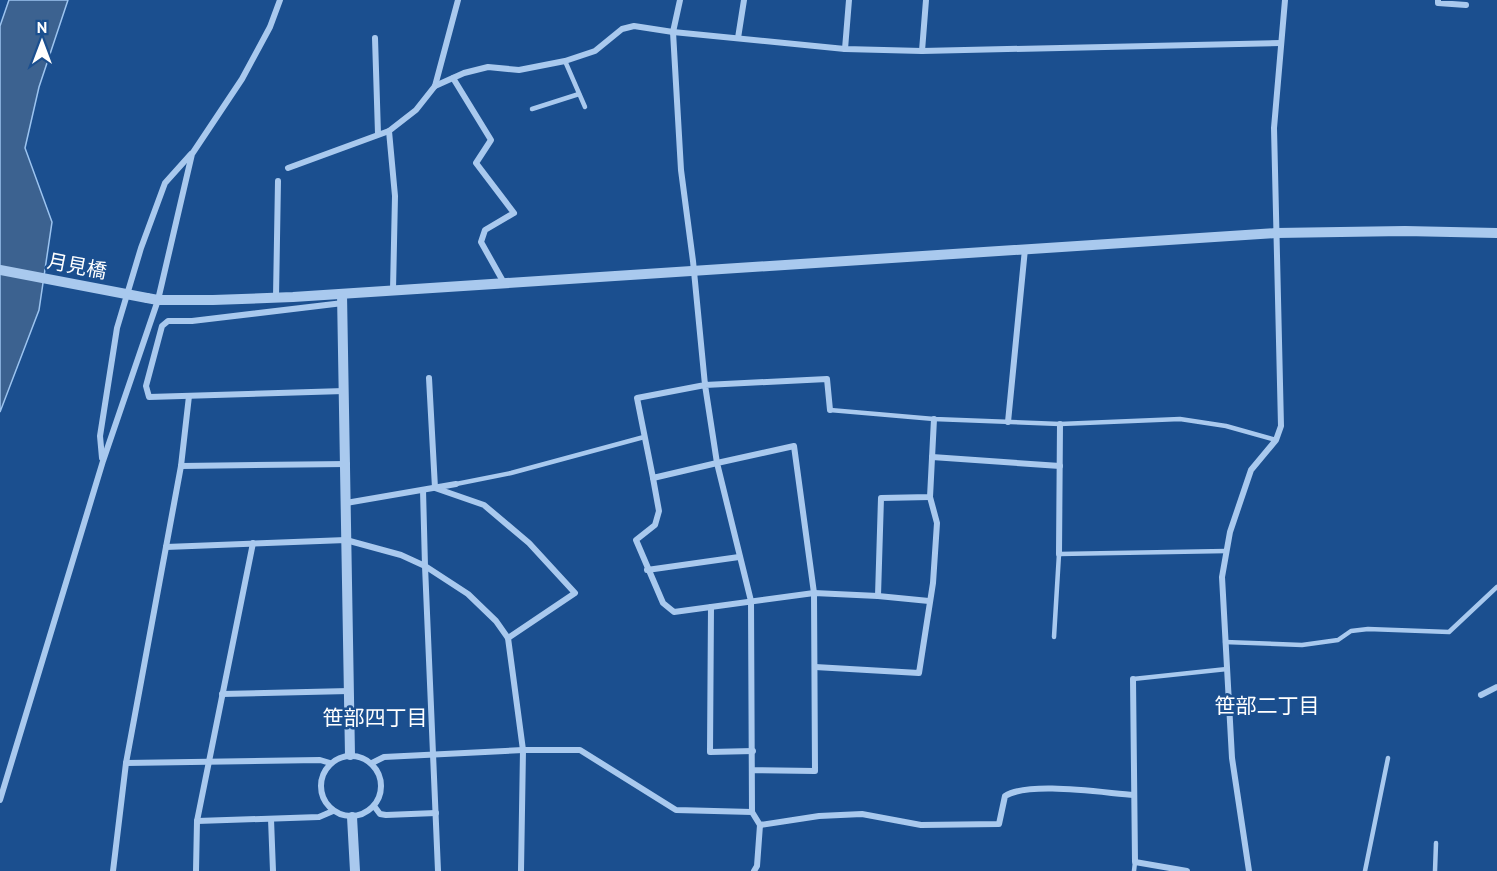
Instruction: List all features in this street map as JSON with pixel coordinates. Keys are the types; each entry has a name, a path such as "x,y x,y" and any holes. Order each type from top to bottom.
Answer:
{"street":[{"path":"103,461 100,436 117,328 141,248 165,183 192,154 242,79 270,27 280,0"},
{"path":"288,168 389,131 416,110 435,86 458,0"},
{"path":"680,0 673,32 681,170 705,385 717,463 751,601 752,812 760,825 757,866 754,871"},
{"path":"738,38 744,0"},
{"path":"845,49 849,0"},
{"path":"922,51 926,0"},
{"path":"1249,871 1232,758 1222,577 1230,532 1251,470 1276,440 1281,426 1274,128 1285,0"},
{"path":"1438,0 1438,3 1466,5"},
{"path":"435,86 488,67 519,70 565,61 595,51 622,29 634,26 845,49 922,51 1281,43"},
{"path":"375,38 378,134"},
{"path":"453,78 491,140 476,163 514,213 485,230 481,242 504,283"},
{"path":"389,131 395,196 393,290"},
{"path":"0,800 153,299 192,154"},
{"path":"276,297 278,181"},
{"name":"月見橋","path":"0,270 153,299 343,298 393,290 1276,233 1405,231 1497,233"},
{"path":"1008,422 1025,249"},
{"path":"345,391 149,397 146,386 162,326 168,321 192,321 343,298 347,464 350,755"},
{"path":"429,378 435,488"},
{"path":"830,410 826,378 705,385 637,398 659,511 655,525 636,540 663,603 674,612 814,593 929,601"},
{"path":"113,871 126,763 181,466 189,396"},
{"path":"815,667 919,673 933,583 937,523 930,496 934,419"},
{"path":"1059,554 1060,424"},
{"path":"653,478 794,446 814,593 815,771 753,770"},
{"path":"932,457 1060,465"},
{"path":"181,466 347,464"},
{"path":"346,503 456,484"},
{"path":"435,488 484,505 529,543 575,593 508,638"},
{"path":"423,490 438,871"},
{"path":"878,596 881,498 930,496"},
{"path":"166,547 346,540 401,555 425,566 468,594 496,621 508,638 523,750 521,871"},
{"path":"196,871 197,821 253,543"},
{"path":"647,570 739,557"},
{"path":"711,607 710,752 753,751"},
{"path":"1133,679 1135,862 1188,871"},
{"path":"1481,695 1497,687"},
{"path":"222,694 349,691"},
{"path":"372,763 384,757 523,750 580,750 676,810 752,812"},
{"path":"350,755 372,763 380,779 379,798 374,806 352,817 333,811 322,797 321,775 330,763 350,755"},
{"path":"126,763 320,760 330,763"},
{"path":"760,825 819,816 862,814 921,825 999,824 1005,796 1014,791 1034,788 1134,795"},
{"path":"374,806 380,814 386,815 435,813"},
{"path":"197,821 319,818 333,811"},
{"path":"352,817 355,871"},
{"path":"271,819 273,871"}],"lane":[{"path":"565,61 585,107"},
{"path":"532,109 579,94"},
{"path":"830,410 934,419 1060,424 1180,419 1226,426 1276,440"},
{"path":"456,484 511,473 644,437"},
{"path":"1054,637 1059,554 1227,551"},
{"path":"1225,642 1302,645 1338,640 1351,631 1368,629 1449,632 1497,587"},
{"path":"1133,679 1227,669"},
{"path":"1365,871 1388,758"},
{"path":"1435,871 1436,843"},
{"path":"1134,871 1135,862"}],"water":[{"path":"9,0 68,0 39,87 25,148 52,222 39,310 0,412 0,26"}],"district":[{"name":"笹部二丁目","path":"1267,706"},
{"name":"笹部四丁目","path":"375,718"}]}
